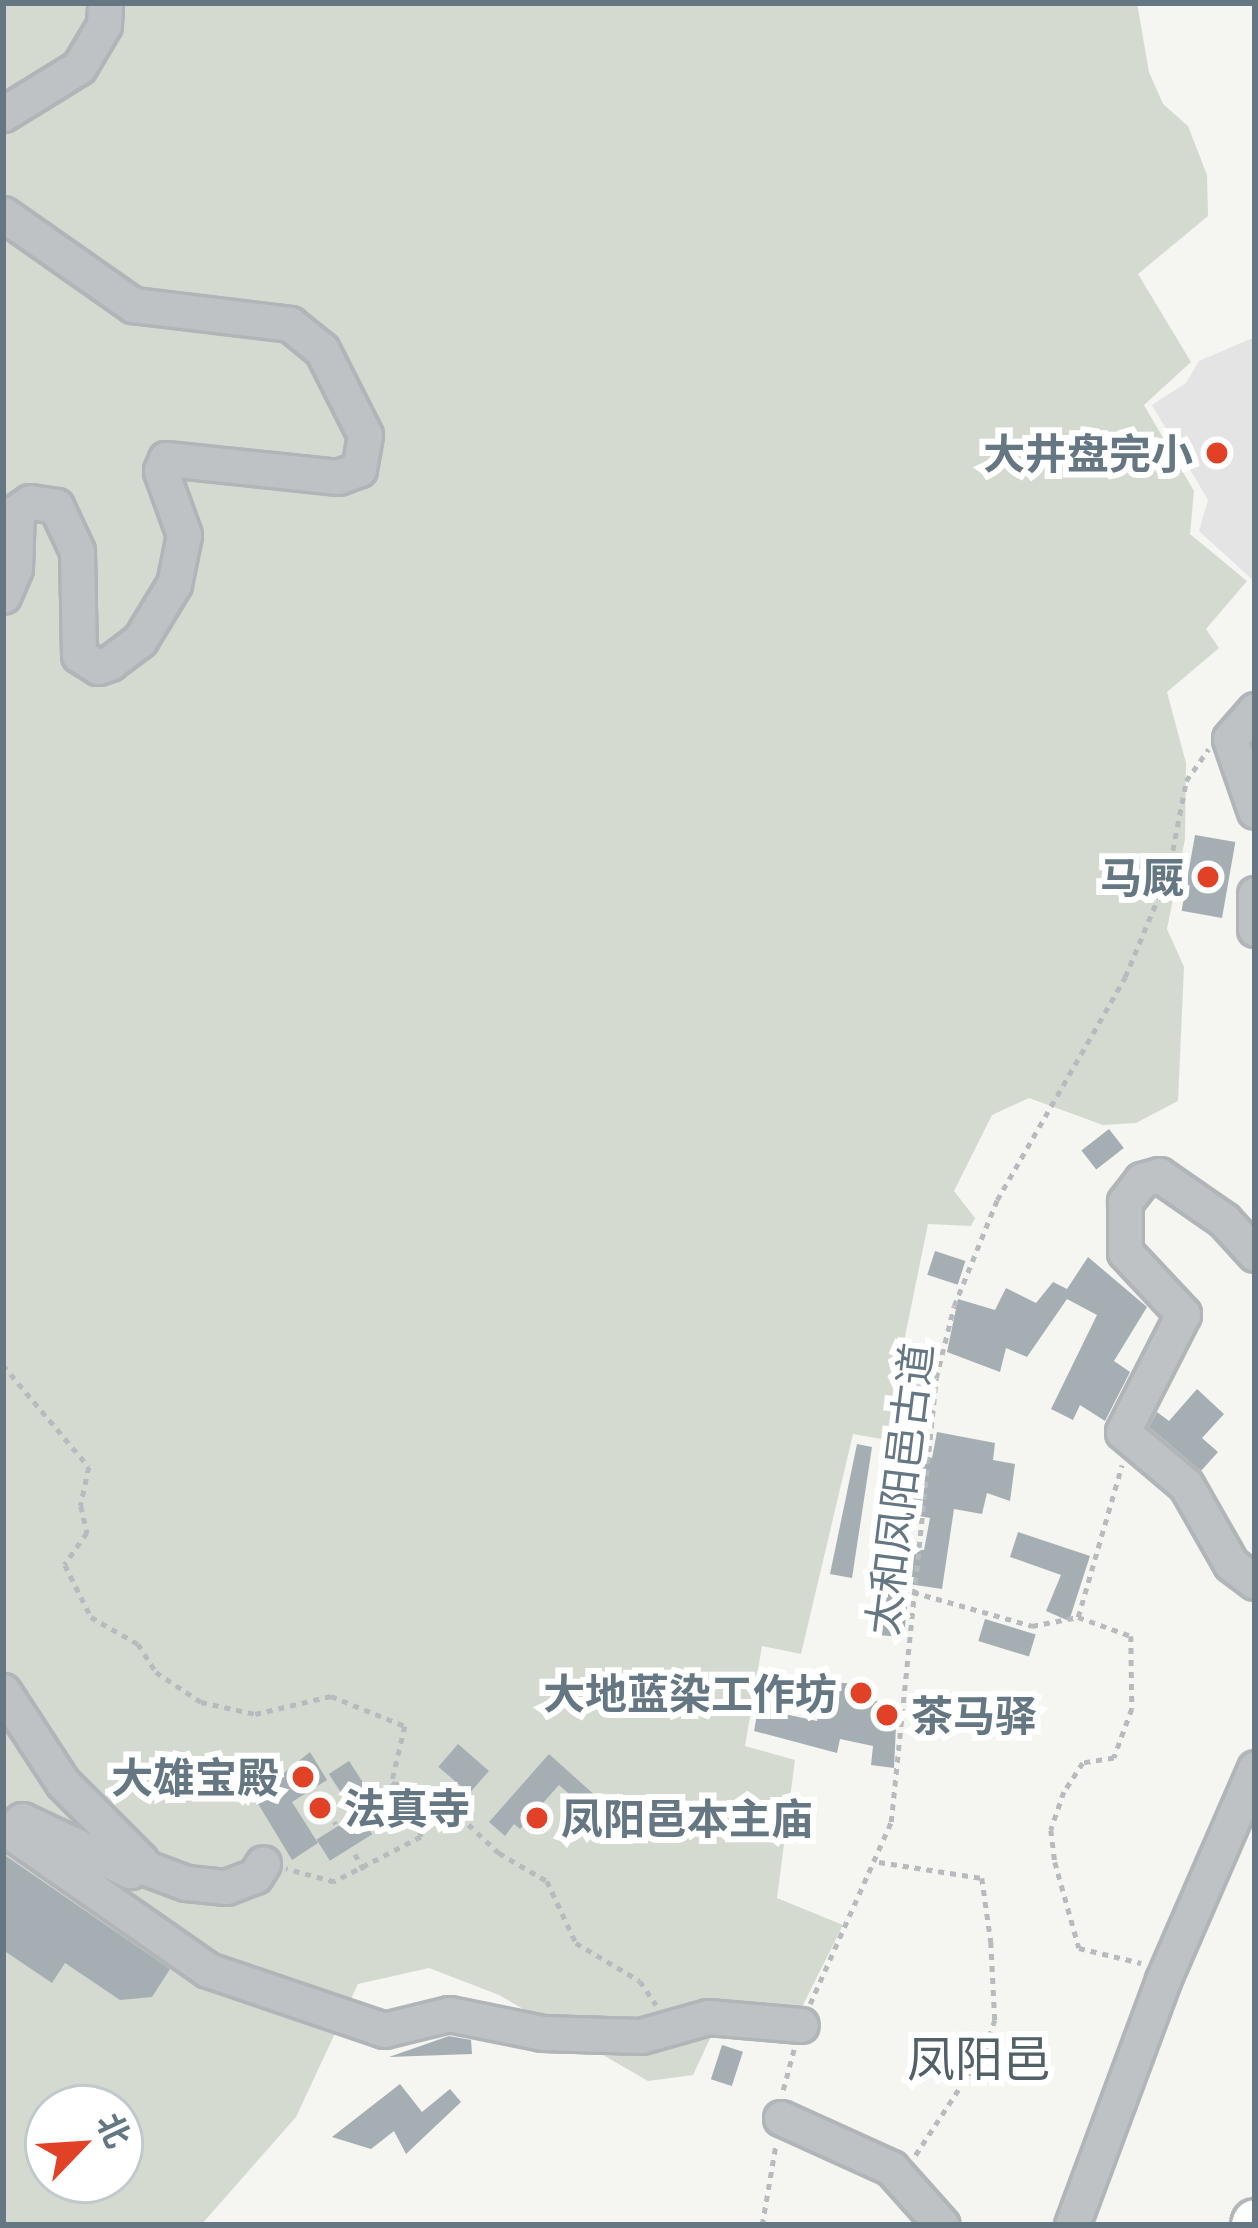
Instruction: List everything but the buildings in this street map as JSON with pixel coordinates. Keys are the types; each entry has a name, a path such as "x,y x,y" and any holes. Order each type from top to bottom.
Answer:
{"street":[{"path":"3,114 79,67 104,25 105,3"},
{"path":"3,214 133,305 290,324 322,350 365,435 358,469 338,477 166,459 161,471 184,535 174,584 140,640 110,663 98,667 79,655 76,551 56,506 30,502 17,512 15,568 3,596"},
{"path":"1255,710 1230,740 1255,812"},
{"path":"1255,894 1255,929"},
{"path":"1255,1254 1224,1220 1159,1175 1142,1180 1125,1202 1125,1252 1183,1314 1126,1420 1126,1438 1186,1485 1231,1564 1255,1582"},
{"path":"3,1691 63,1783 134,1846 138,1865"},
{"path":"1072,2225 1169,1966 1255,1768"},
{"path":"138,1865 130,1871 38,1826 10,1826 14,1838 208,1970 368,2027 395,2029 449,2014 542,2033 641,2036 695,2019 801,2025"},
{"path":"138,1865 186,1883 226,1887 254,1876 263,1863"},
{"path":"781,2118 902,2178 942,2225"}],"path":[{"name":"太和凤阳邑古道","path":"762,2225 801,2025 879,1862 903,1756 913,1592 936,1378 954,1306 997,1200 1125,977 1168,874 1186,781 1206,749 1230,740"},
{"path":"3,1365 88,1467 81,1505 87,1533 65,1565 81,1607 201,1702 255,1714 331,1696 405,1726 392,1782"},
{"path":"1078,1617 1126,1438"},
{"path":"913,1592 1032,1626 1078,1617 1131,1636 1132,1709 1110,1762 1097,1757 1082,1763 1064,1792 1051,1830 1062,1899 1079,1948 1169,1966"},
{"path":"263,1863 316,1883 365,1872 421,1837 417,1808 392,1782"},
{"path":"392,1782 451,1808 499,1853 547,1881 576,1942 640,1982 657,2005 695,2019"},
{"path":"322,1802 336,1824"},
{"path":"355,1854 365,1872"},
{"path":"879,1862 982,1878 992,1942 995,2020 985,2050 902,2178"}],"shaded area":[{"path":"3,3 1137,3 1149,72 1163,104 1188,126 1207,175 1208,216 1138,274 1191,362 1144,405 1194,491 1190,534 1247,581 1206,629 1219,648 1167,692 1186,763 1185,839 1167,929 1184,967 1178,1101 1136,1123 1103,1125 1029,1098 992,1115 954,1191 975,1218 971,1226 928,1224 899,1366 929,1374 921,1446 853,1434 801,1654 762,1646 745,1746 795,1760 777,1898 843,1925 799,2013 727,2002 693,2075 648,2081 499,1995 429,1968 358,1984 296,2117 201,2225 3,2225"},
{"name":"大井盘完小","path":"1255,337 1255,582 1199,531 1208,500 1152,405 1186,383 1199,361"}],"place":[{"name":"大井盘完小","path":"1217,453"},
{"name":"马厩","path":"1208,877"},
{"name":"大地蓝染工作坊","path":"861,1693"},
{"name":"茶马驿","path":"887,1715"},
{"name":"大雄宝殿","path":"303,1777"},
{"name":"法真寺","path":"320,1808"},
{"name":"凤阳邑本主庙","path":"537,1818"}],"district":[{"name":"凤阳邑","path":"979,2059"}]}
